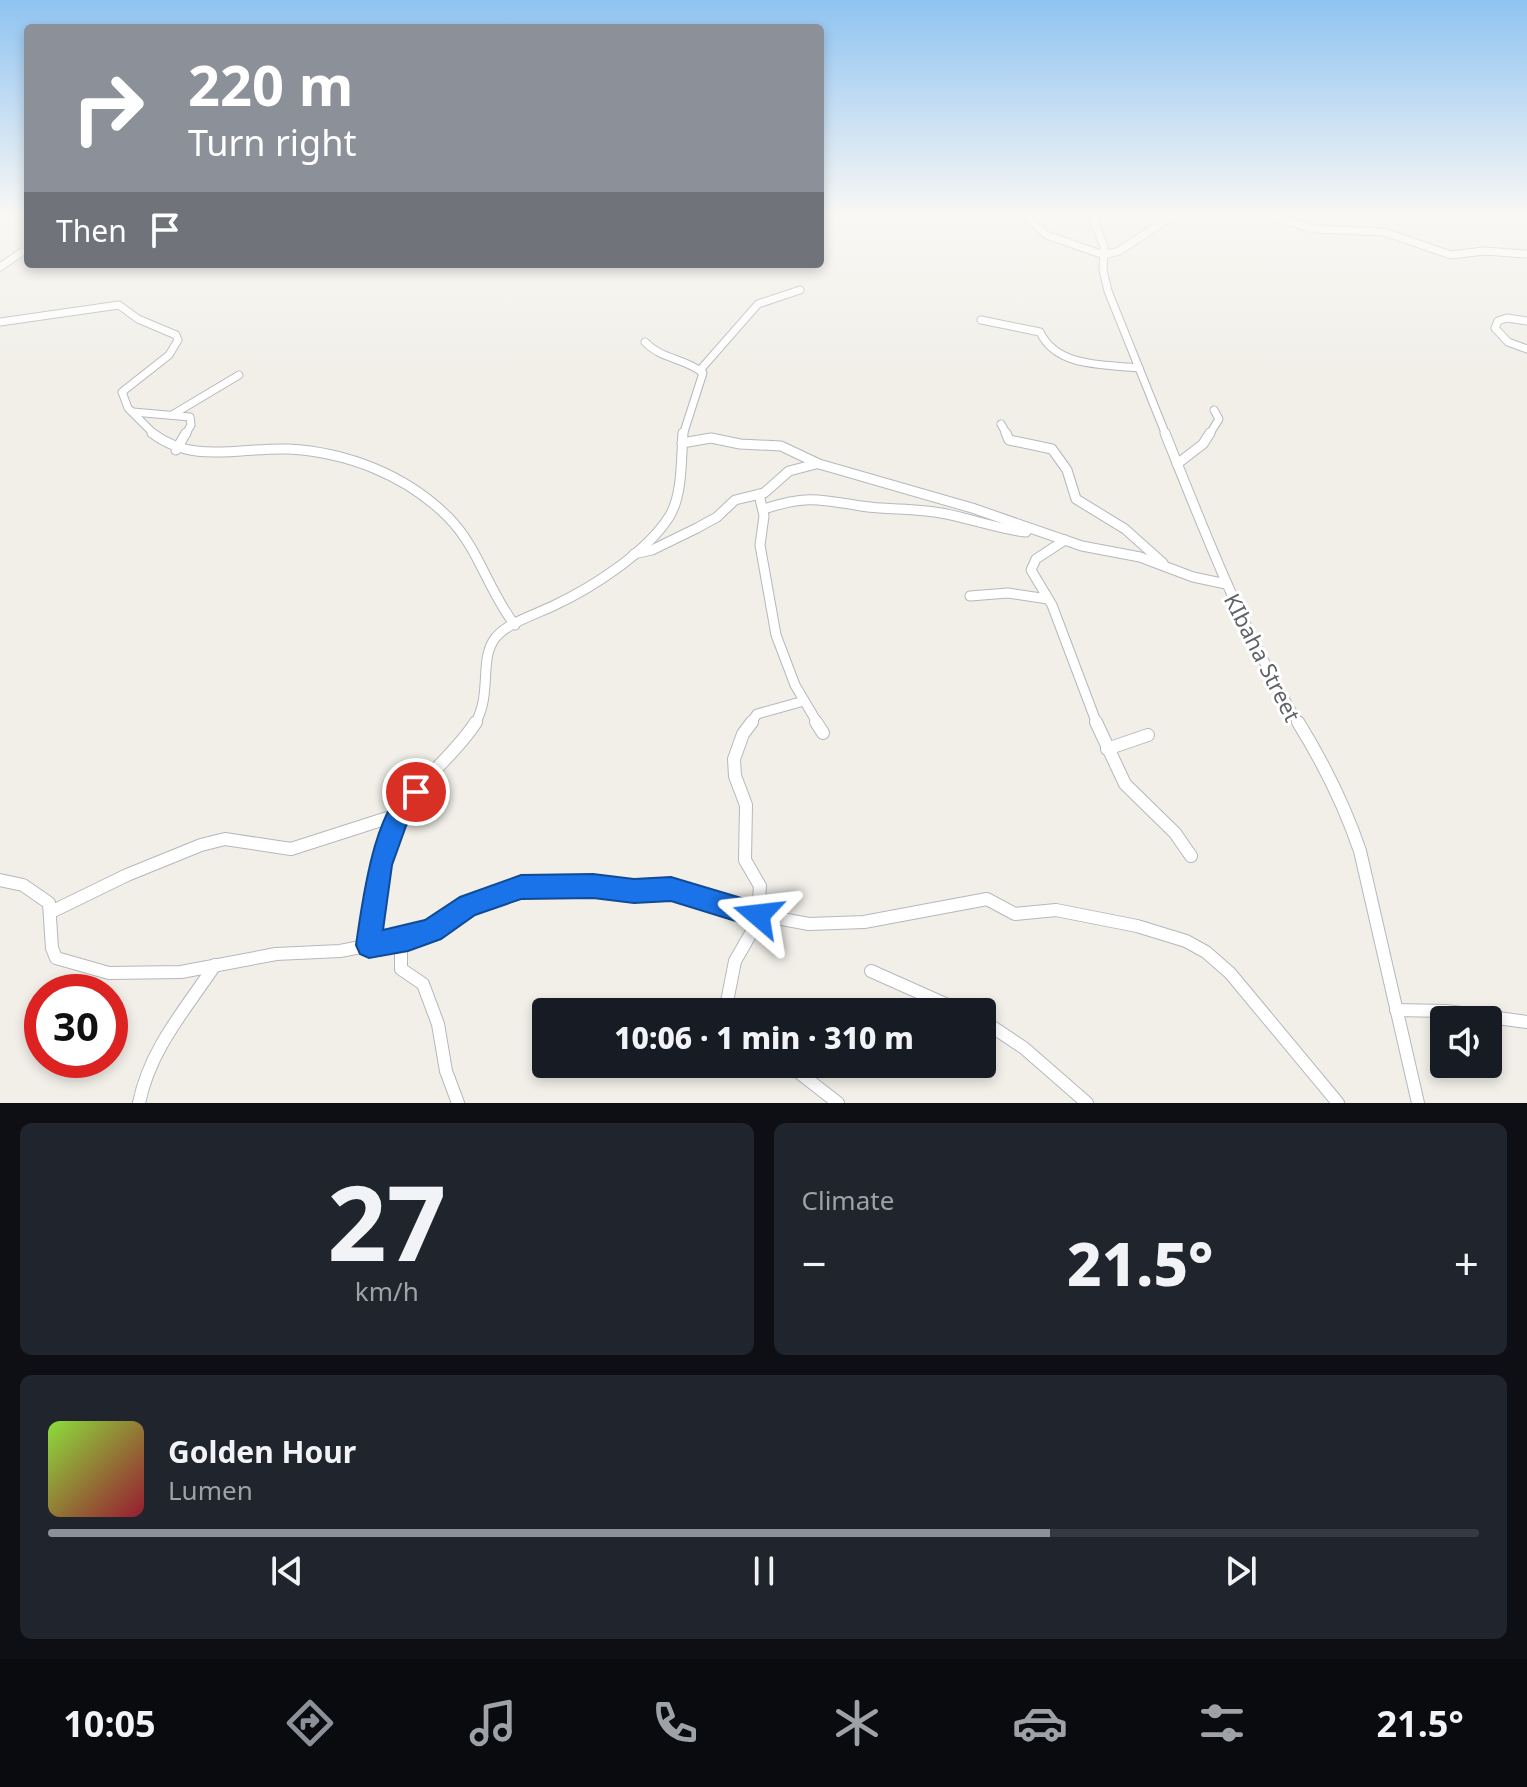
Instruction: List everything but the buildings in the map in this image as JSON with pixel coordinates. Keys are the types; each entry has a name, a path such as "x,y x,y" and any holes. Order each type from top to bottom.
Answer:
{"street":[{"name":"KIbaha Street","path":"1103,266 1108,291 1226,584 1267,671 1327,769 1347,812 1360,851 1418,1103"},
{"path":"369,945 380,865 400,814 479,716 486,697 487,652 494,638 591,588 634,554 670,516 678,490 682,443 689,410 702,382 701,369 723,342 752,315 758,304 800,290"},
{"path":"0,322 119,305 138,319 176,335 178,340 174,350 130,381 122,392 123,403 156,437 176,450 199,453 290,449 343,458 387,473 448,516 467,539 488,587 515,625"},
{"path":"1527,321 1503,319 1498,321 1495,328 1508,342 1527,349"},
{"path":"981,320 1040,332 1047,347 1071,360 1139,368"},
{"path":"645,342 662,359 701,369"},
{"path":"172,415 239,375"},
{"path":"1177,464 1210,435 1219,419 1214,410"},
{"path":"133,412 192,420 176,450"},
{"path":"1001,424 1009,440 1052,449 1067,470 1076,499 1125,529 1166,566"},
{"path":"682,443 711,438 740,444 774,445 819,464 972,508 1037,532 1226,584"},
{"path":"634,554 652,550 697,528 717,517 735,500 772,489 789,471 819,464"},
{"path":"759,494 764,509 760,545 776,635 789,673 823,733"},
{"path":"764,509 801,498 823,498 862,506 942,513 999,529 1037,532"},
{"path":"1065,540 1032,564 1034,576 1048,599 1079,671 1107,749 1132,793 1175,833 1191,856"},
{"path":"970,596 1008,593 1048,599"},
{"path":"728,998 735,961 759,916 760,886 745,860 746,805 735,776 734,759 743,734 757,714 804,701"},
{"path":"1107,749 1148,735"},
{"path":"51,912 127,875 201,845 225,839 291,849 400,814"},
{"path":"0,880 23,885 49,903 52,948 56,958 109,973 181,972 276,954 340,951 401,940 445,924 468,905 521,887 593,886 634,891 671,889 759,916 809,924 843,925 987,899 1015,914 1056,910 1137,926 1186,941 1206,952 1230,973 1338,1103"},
{"path":"401,940 401,969 423,984 438,1024 446,1071 458,1103"},
{"path":"139,1103 145,1074 155,1052 215,965"},
{"path":"871,971 932,998"},
{"path":"1396,1010 1446,1011 1527,1022"},
{"path":"996,1029 1024,1048 1087,1103"},
{"path":"806,1078 838,1103"}],"route":[{"path":"416,792 397,820 380,865 369,945 432,930 445,924 468,905 521,887 593,886 634,891 671,889 758,915"}]}
